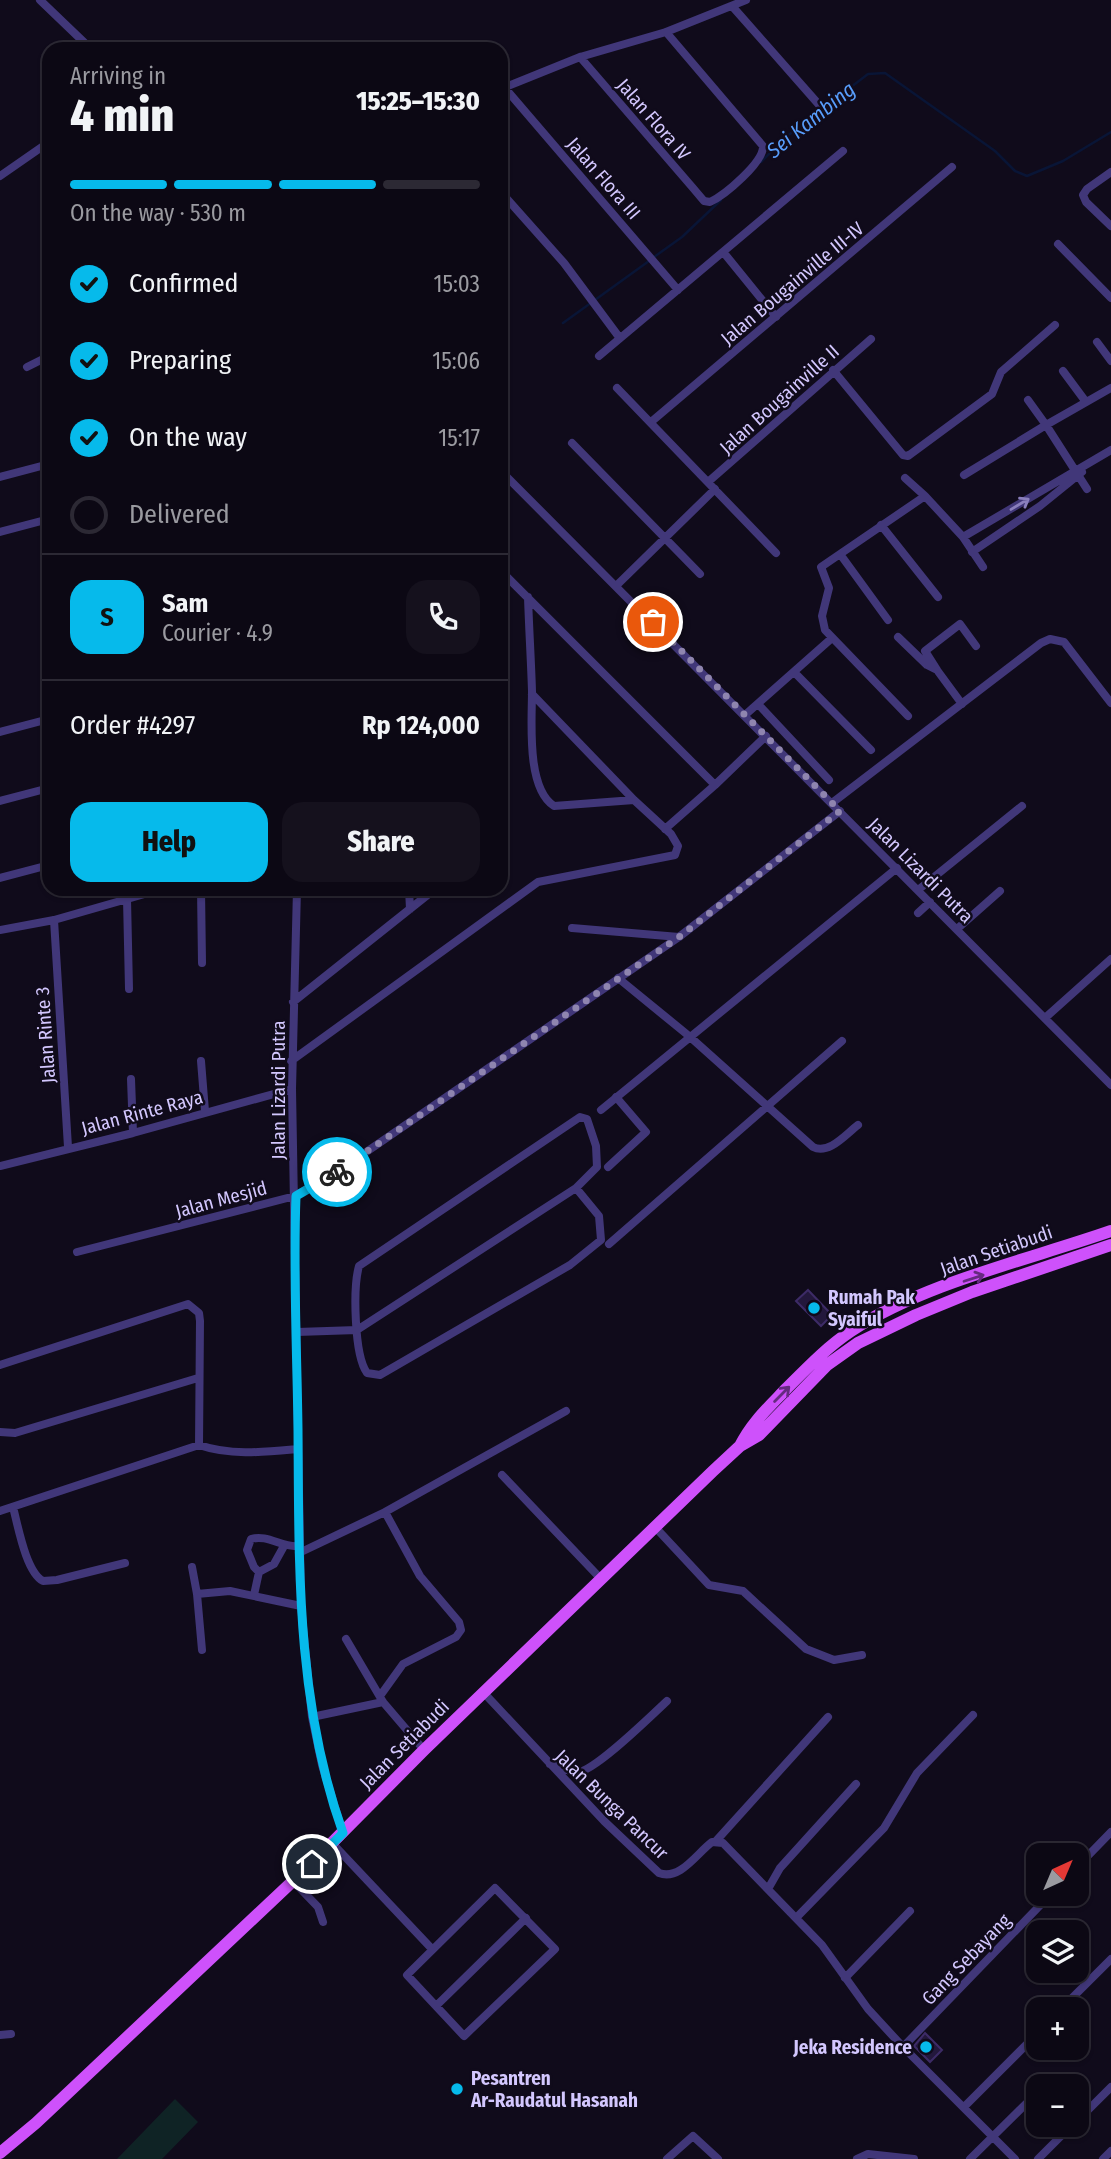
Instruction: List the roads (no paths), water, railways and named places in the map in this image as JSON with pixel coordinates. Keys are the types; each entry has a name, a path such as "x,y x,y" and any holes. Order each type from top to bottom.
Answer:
{"main road":[{"name":"Jalan Setiabudi","path":"740,1446 750,1426 823,1352 851,1331 890,1309 945,1287 1111,1231"},
{"name":"Jalan Setiabudi","path":"0,2152 36,2123 293,1881 424,1750 740,1446 759,1435 827,1365 858,1343 962,1296 1111,1245"}],"street":[{"path":"40,0 85,42"},
{"path":"508,86 580,57 666,32 746,0"},
{"path":"732,6 821,107"},
{"name":"Jalan Flora IV","path":"580,57 704,201 710,202 728,190 759,160 763,146 666,32"},
{"name":"Jalan Flora III","path":"508,94 678,290"},
{"path":"0,176 42,147"},
{"path":"599,356 843,151"},
{"name":"Jalan Bougainville III-IV","path":"651,422 953,167"},
{"path":"1111,172 1083,195 1086,202 1111,226"},
{"path":"508,200 564,263 619,337"},
{"path":"1058,244 1111,298"},
{"path":"724,253 776,317"},
{"path":"833,370 903,455 908,456 992,394 1001,372 1055,325"},
{"name":"Jalan Bougainville II","path":"708,482 871,339"},
{"path":"1097,342 1111,361"},
{"path":"27,367 42,360"},
{"path":"1063,371 1086,402"},
{"path":"617,388 776,553"},
{"path":"964,475 1111,388"},
{"path":"1028,400 1087,489"},
{"path":"572,443 700,574"},
{"path":"972,552 1111,450"},
{"path":"0,477 42,466"},
{"path":"963,537 1078,473"},
{"name":"Jalan Lizardi Putra","path":"508,478 1111,1085"},
{"path":"905,478 963,537 983,567"},
{"path":"617,585 715,489"},
{"path":"908,716 832,638 822,622 829,588 821,569 823,564 925,496"},
{"path":"0,532 42,521"},
{"path":"881,525 938,597"},
{"path":"839,554 888,620"},
{"path":"508,578 715,785"},
{"path":"527,597 531,726 536,776 549,803 560,806 634,800"},
{"path":"962,704 925,650 960,624 976,646"},
{"path":"898,637 927,665 937,670"},
{"path":"745,715 832,638"},
{"path":"832,803 1041,643 1050,639 1064,642 1111,703"},
{"path":"795,673 871,750"},
{"path":"291,1061 538,882 672,857 678,846 666,829 634,800 532,694"},
{"path":"758,704 829,780"},
{"path":"0,732 42,721"},
{"path":"666,829 766,736"},
{"path":"0,801 42,790"},
{"path":"918,890 1023,806"},
{"name":"Jalan Mesjid","path":"77,1252 296,1196 340,1170 679,937 840,811"},
{"path":"0,878 42,867"},
{"path":"601,1110 897,868"},
{"path":"957,929 1000,891"},
{"path":"0,930 54,920 140,896"},
{"path":"201,896 202,963"},
{"name":"Jalan Lizardi Putra","path":"297,896 291,1061 296,1196 301,1606 312,1717 343,1833"},
{"path":"409,896 410,909"},
{"path":"293,1002 426,896"},
{"path":"127,900 129,989"},
{"path":"918,914 930,902"},
{"name":"Jalan Rinte 3","path":"54,920 68,1147"},
{"path":"572,928 679,937"},
{"path":"1045,1018 1111,959"},
{"path":"618,978 690,1036 818,1149 829,1147 858,1125"},
{"path":"609,1244 842,1041"},
{"path":"201,1061 205,1111"},
{"path":"131,1079 133,1133"},
{"name":"Jalan Rinte Raya","path":"0,1166 292,1089"},
{"path":"608,1167 646,1132 616,1097"},
{"path":"297,1332 357,1330 576,1188 597,1167 594,1135 587,1119 582,1117 359,1266 357,1330 363,1368 372,1376 380,1375 570,1265 601,1240 599,1216 576,1188"},
{"path":"0,1364 188,1304 200,1313 199,1445"},
{"path":"0,1432 15,1433 198,1378"},
{"path":"259,1572 249,1559 247,1550 251,1539 262,1536 299,1550 385,1512 566,1412"},
{"path":"0,1511 199,1445 215,1451 251,1453 298,1449"},
{"path":"502,1475 601,1579"},
{"path":"13,1507 34,1574 43,1581 125,1563"},
{"path":"312,1717 382,1699 403,1664 456,1637 461,1630 458,1622 420,1576 385,1512"},
{"path":"655,1527 709,1585 743,1591 806,1649 834,1660 862,1655"},
{"path":"254,1595 259,1572 274,1564 284,1546"},
{"path":"192,1567 202,1650"},
{"path":"197,1594 230,1591 301,1606"},
{"path":"346,1639 382,1699 424,1750"},
{"name":"Jalan Bunga Pancur","path":"484,1693 548,1763 659,1873 670,1875 678,1871 716,1841"},
{"path":"548,1763 577,1772 586,1770 605,1757 667,1702"},
{"path":"797,1917 884,1828 917,1773 973,1715"},
{"path":"828,1717 716,1841 729,1848 797,1917 822,1945 845,1979 903,2046 1015,2159"},
{"path":"768,1889 780,1868 856,1784"},
{"path":"1089,1855 1111,1832"},
{"path":"332,1843 432,1949"},
{"path":"293,1881 318,1907 323,1922"},
{"path":"495,1888 554,1947 554,1952 465,2035 407,1976 432,1949 495,1888"},
{"name":"Gang Sebayang","path":"903,2046 1039,1906"},
{"path":"845,1979 910,1911"},
{"path":"436,2006 526,1918"},
{"path":"1073,1997 1111,1959"},
{"path":"0,2035 11,2034"},
{"path":"964,2107 1026,2045"},
{"path":"1089,2109 1111,2087"},
{"path":"970,2159 1026,2104"},
{"path":"667,2159 693,2136 718,2159"},
{"path":"1038,2159 1061,2137"},
{"path":"1103,2159 1111,2151"},
{"path":"858,2159 873,2154 914,2159"}],"waterway":[{"name":"Sei Kambing","path":"761,162 786,137 868,74 885,73 995,151 1015,171 1027,176 1063,161 1111,132"},
{"name":"Sei Kambing","path":"654,257 682,237 721,200"},
{"name":"Sei Kambing","path":"563,323 649,261"}],"place":[{"name":"Rumah Pak Syaiful","path":"814,1308"},
{"name":"Jeka Residence","path":"926,2047"},
{"name":"Pesantren Ar-Raudatul Hasanah","path":"457,2089"}]}
